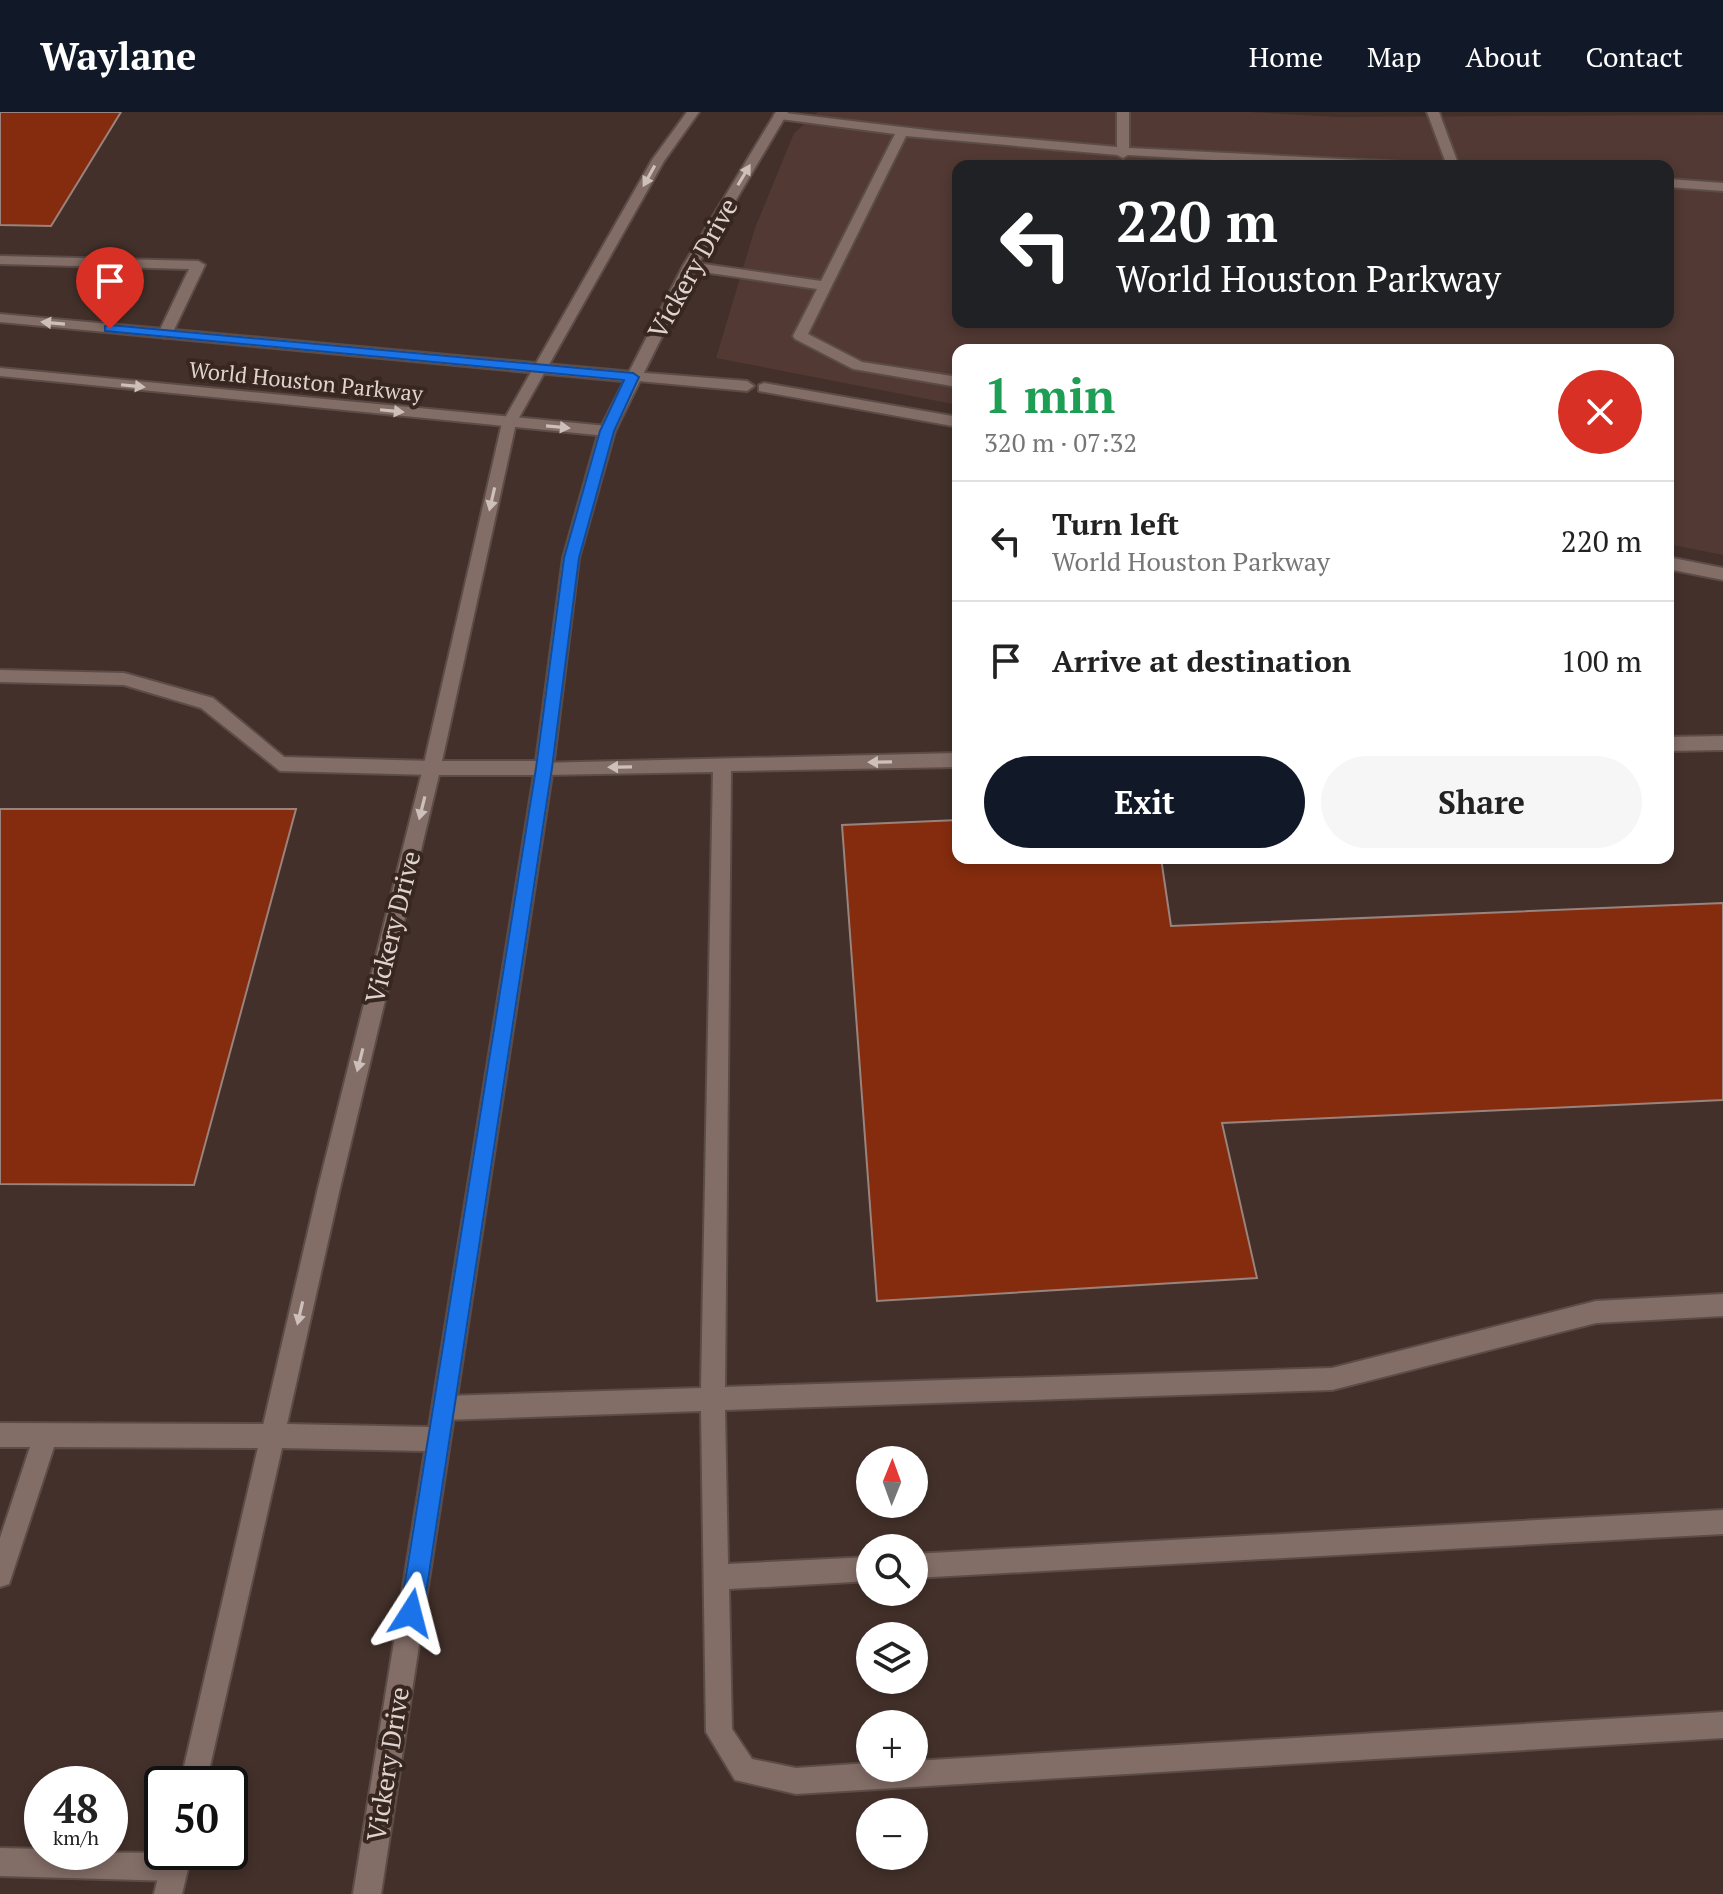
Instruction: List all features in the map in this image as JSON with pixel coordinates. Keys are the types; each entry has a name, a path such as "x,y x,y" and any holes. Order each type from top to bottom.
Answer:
{"main road":[{"name":"Vickery Drive","path":"197,1766 329,1188 432,768 509,423 658,160 693,112"},
{"path":"1123,112 1123,154"},
{"path":"1433,112 1451,160"},
{"name":"Vickery Drive","path":"367,1894 544,768 571,558 607,431 690,266 781,114"},
{"path":"781,114 901,134 1123,154 1262,160"},
{"path":"901,134 800,336 858,366 952,381"},
{"path":"1674,183 1723,187"},
{"path":"0,260 198,265 165,334"},
{"path":"690,266 825,286"},
{"name":"World Houston Parkway","path":"0,318 747,386"},
{"name":"World Houston Parkway","path":"0,372 607,431"},
{"path":"764,388 952,421"},
{"path":"1674,564 1723,574"},
{"path":"0,676 124,679 207,703 280,764 544,768 952,760"},
{"path":"1674,744 1723,743"},
{"path":"722,765 713,1399 719,1732 744,1771 796,1781 1723,1725"},
{"path":"444,1408 1332,1379 1596,1312 1723,1305"},
{"path":"0,1435 439,1439"},
{"path":"0,1575 46,1435"},
{"path":"928,1565 1723,1522"},
{"path":"716,1577 856,1570"},
{"path":"0,1862 144,1860"},
{"path":"168,1894 173,1870"}],"shaded area":[{"path":"818,112 1249,112 1337,117 1723,115 1723,555 1674,545 1674,344 952,344 952,404 716,358 755,228 794,133"}],"building":[{"path":"0,112 121,112 51,226 0,225"},
{"path":"0,809 296,809 194,1185 0,1184"},
{"path":"952,820 952,864 1162,864 1171,926 1723,903 1723,1100 1222,1123 1257,1278 877,1301 842,825"}],"route":[{"path":"110,329 633,377 607,431 571,558 544,768 411,1613"}]}
